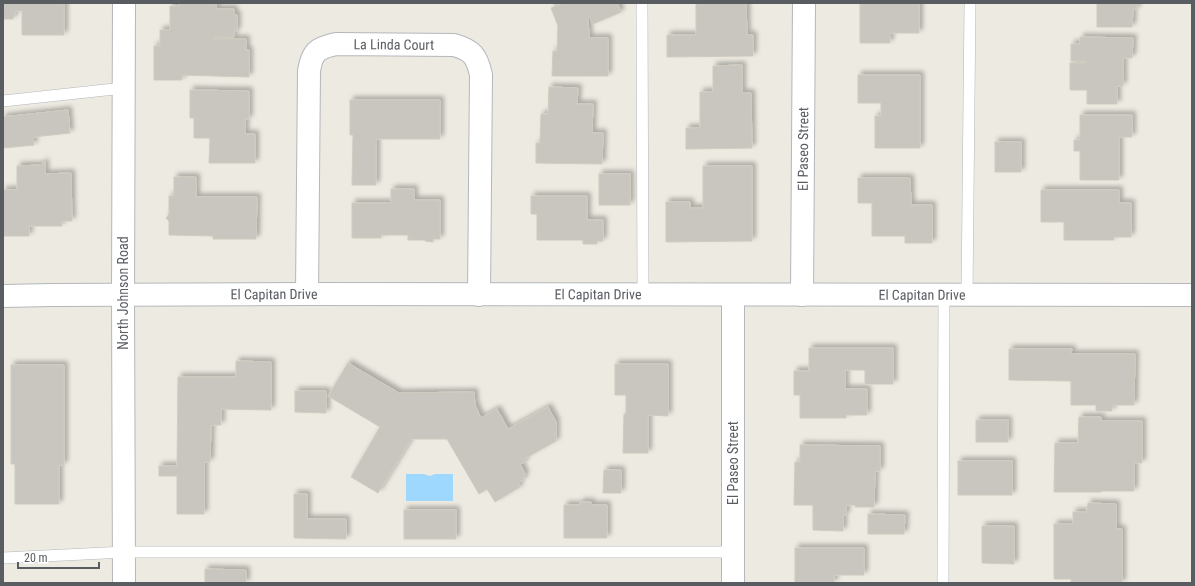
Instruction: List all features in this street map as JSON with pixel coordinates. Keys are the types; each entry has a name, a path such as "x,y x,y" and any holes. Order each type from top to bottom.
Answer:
{"street":[{"name":"North Johnson Road","path":"124,3 124,583"},
{"name":"El Paseo Street","path":"802,295 804,3"},
{"name":"La Linda Court","path":"307,294 309,71 311,60 316,51 326,46 336,44 454,45 464,48 473,54 476,59 481,74 479,294"},
{"name":"El Capitan Drive","path":"3,296 123,294 1192,295"},
{"name":"El Paseo Street","path":"733,294 733,583"}],"lane":[{"path":"642,3 643,294"},
{"path":"967,295 970,3"},
{"path":"3,101 124,88"},
{"path":"943,583 944,295"},
{"path":"3,558 125,552 733,552"}],"water":[{"path":"406,474 424,474 430,476 435,474 453,474 453,501 406,501"}],"building":[{"path":"3,3 64,4 64,35 22,35 22,11 16,11 13,19 3,19"},
{"path":"179,3 216,3 216,9 234,9 234,15 237,15 237,31 234,31 234,37 214,37 214,39 246,39 246,50 249,50 249,77 182,75 182,80 154,80 154,46 160,46 160,30 170,30 170,6 179,6"},
{"path":"563,3 617,3 621,12 593,24 590,17 588,18 589,38 608,38 608,76 552,76 553,51 557,51 558,26 551,8"},
{"path":"696,3 746,3 747,35 753,35 753,56 667,57 667,35 696,35"},
{"path":"860,3 919,3 919,33 890,33 890,43 860,43"},
{"path":"1097,3 1137,3 1137,9 1133,9 1132,27 1097,27"},
{"path":"1080,37 1133,38 1132,58 1123,58 1123,86 1117,86 1117,104 1087,104 1087,90 1070,90 1070,63 1086,63 1086,61 1071,61 1071,44 1080,44"},
{"path":"742,65 742,93 751,93 752,148 686,149 686,128 700,128 700,92 713,92 713,66"},
{"path":"858,75 920,75 920,148 875,148 875,116 881,116 881,103 858,103"},
{"path":"549,87 578,88 577,104 593,104 592,133 603,133 602,164 536,163 536,143 540,143 541,114 548,114"},
{"path":"190,90 249,91 249,119 245,119 245,134 255,134 255,163 209,163 210,138 194,138 194,118 190,118"},
{"path":"350,100 440,100 440,139 376,139 376,185 352,185 353,135 350,135"},
{"path":"68,110 70,133 33,137 34,145 3,148 3,117"},
{"path":"1080,115 1132,115 1132,137 1119,137 1119,180 1080,180 1080,151 1074,151 1074,140 1080,140"},
{"path":"995,142 1021,142 1021,172 995,172"},
{"path":"43,162 45,162 45,174 71,173 72,221 61,221 62,226 29,226 29,236 3,236 3,190 17,190 17,166 43,165"},
{"path":"703,166 752,166 752,241 666,242 666,202 690,202 690,208 703,208"},
{"path":"599,174 630,174 630,205 599,205"},
{"path":"174,177 196,177 196,197 257,197 256,239 213,239 213,236 169,235 169,221 166,218 169,214 169,196 174,196"},
{"path":"858,178 910,178 911,205 932,205 932,243 905,243 905,236 872,236 872,203 858,203"},
{"path":"391,189 414,189 414,200 440,200 440,239 433,239 433,242 425,240 408,240 408,235 381,235 381,238 352,238 352,203 391,203"},
{"path":"1041,190 1119,190 1119,203 1131,203 1131,237 1114,237 1114,240 1064,240 1064,222 1041,222"},
{"path":"531,196 587,196 587,220 603,220 603,241 597,241 597,244 583,244 583,240 537,240 537,214 531,214"},
{"path":"809,348 893,348 893,384 865,384 865,370 845,370 845,389 867,389 867,415 846,415 846,418 800,418 800,395 794,395 794,371 809,371"},
{"path":"1009,349 1072,349 1071,354 1135,354 1134,405 1112,405 1112,411 1096,411 1096,405 1071,405 1071,381 1009,380"},
{"path":"236,361 271,362 271,410 221,409 221,425 211,425 210,462 204,462 204,514 177,514 177,476 159,476 159,466 177,466 178,377 236,377"},
{"path":"348,363 399,393 474,392 475,405 481,418 497,409 508,429 548,407 556,422 556,441 524,459 525,462 520,464 525,474 523,480 518,483 520,487 495,502 487,489 479,494 447,439 411,439 378,493 351,477 380,427 328,396"},
{"path":"615,364 668,364 668,416 648,415 648,453 623,453 626,395 615,395"},
{"path":"11,365 64,365 64,465 59,465 59,504 15,504 15,464 11,464"},
{"path":"295,391 326,391 326,413 295,412"},
{"path":"1079,417 1101,417 1101,421 1142,421 1142,463 1134,463 1134,491 1054,492 1055,443 1078,443"},
{"path":"976,420 1008,420 1008,442 976,442"},
{"path":"800,445 880,446 880,471 875,471 874,507 855,507 855,505 846,505 846,515 843,515 843,531 813,530 813,505 794,505 795,462 800,462"},
{"path":"958,461 1012,461 1012,495 958,495"},
{"path":"604,470 621,470 621,493 603,493"},
{"path":"294,494 307,494 307,519 346,519 346,539 294,538"},
{"path":"580,502 591,502 591,505 607,505 607,538 564,538 564,505 580,505"},
{"path":"1088,503 1116,504 1116,529 1122,529 1122,583 1071,582 1071,579 1054,579 1054,524 1073,524 1073,512 1087,512"},
{"path":"404,510 456,510 456,539 404,539"},
{"path":"868,514 905,515 904,534 868,534"},
{"path":"982,526 1014,526 1014,564 982,563"},
{"path":"795,548 864,548 864,575 834,575 834,583 795,583"},
{"path":"205,569 246,570 246,583 205,583"}]}
